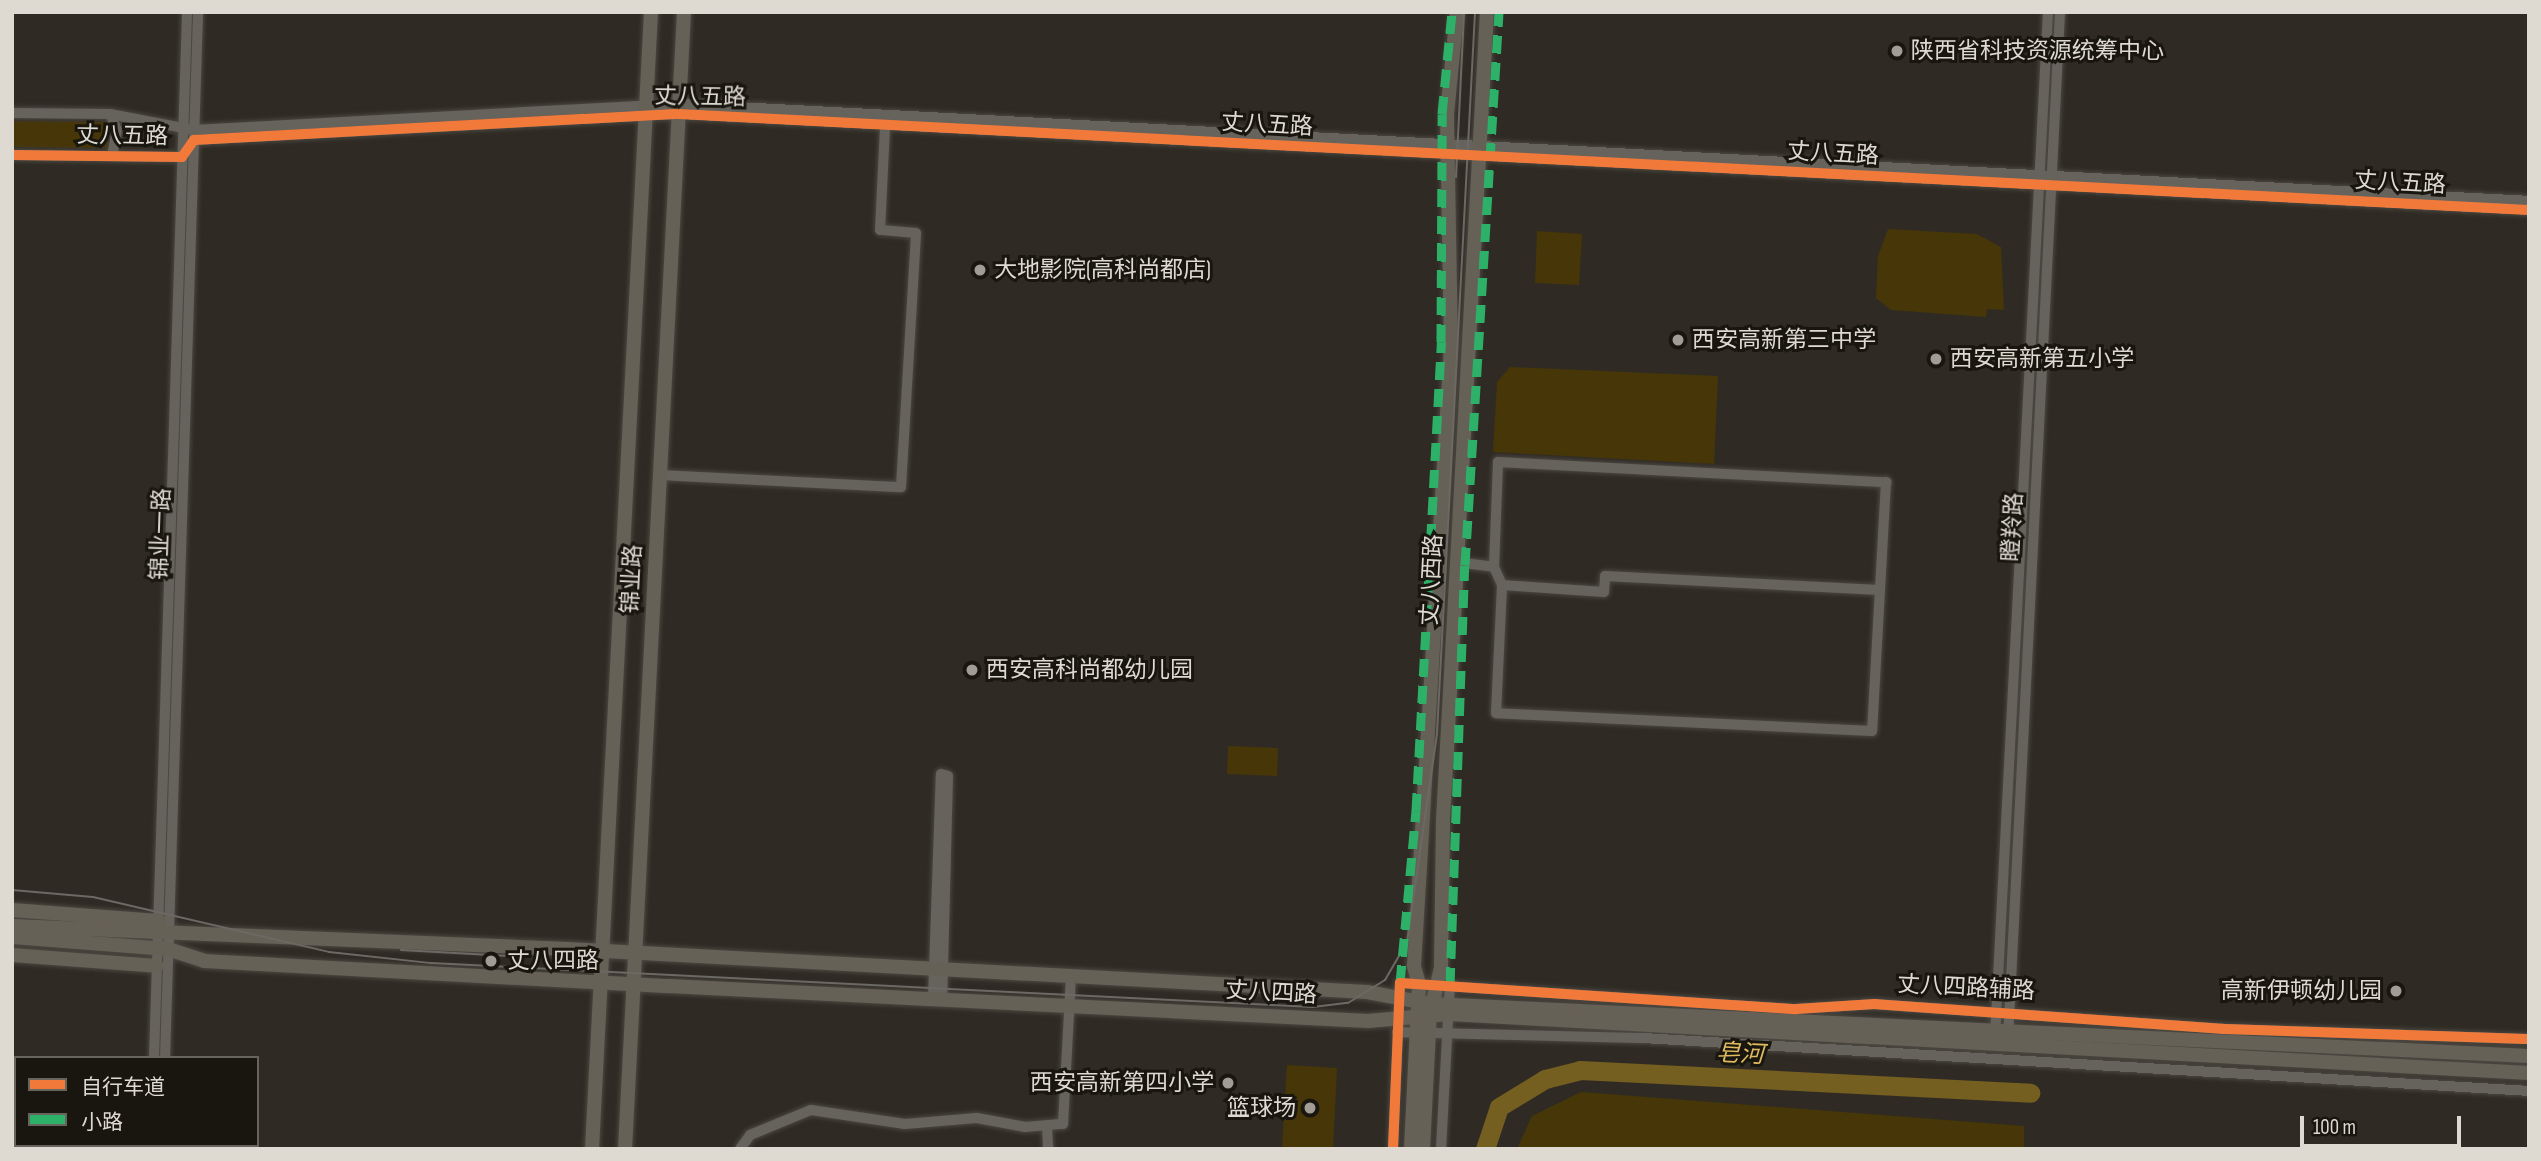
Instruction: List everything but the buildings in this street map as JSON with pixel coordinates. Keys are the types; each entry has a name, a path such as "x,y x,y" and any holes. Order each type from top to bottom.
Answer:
{"main road":[{"name":"锦业路","path":"592,1149 651,12"},
{"name":"锦业路","path":"625,1149 684,12"},
{"name":"丈八西路","path":"1423,1149 1423,1033 1426,984 1414,965 1451,346 1448,150 1457,12"},
{"name":"丈八西路","path":"1426,984 1441,968 1455,562 1488,12"},
{"path":"12,910 159,921"},
{"name":"丈八四路","path":"12,926 83,937"},
{"name":"丈八四路","path":"12,937 635,955 1367,992 1399,1007 2001,1038 2529,1073"},
{"name":"丈八四路","path":"163,943 204,961 600,982 1368,1021 1399,1007"},
{"path":"12,955 157,966"},
{"name":"丈八西路","path":"1411,1149 1423,1033"},
{"name":"丈八四路","path":"2001,1038 2529,1056"}],"street":[{"name":"锦业一路","path":"154,1056 157,966 163,943 159,921 187,12"},
{"name":"锦业一路","path":"165,1056 163,943 198,12"},
{"name":"瞪羚路","path":"2001,1038 2009,1012 2046,181 2048,12"},
{"name":"瞪羚路","path":"2001,1038 1997,1011 2046,181 2060,12"},
{"name":"丈八五路","path":"680,109 885,127 1448,150"},
{"name":"丈八五路","path":"12,113 110,114 183,124 194,135 680,109 2046,181 2529,201"},
{"path":"110,114 117,130 112,156"},
{"path":"660,475 901,487 916,233 880,230 885,127"},
{"name":"丈八五路","path":"12,155 182,157 194,135"},
{"name":"丈八五路","path":"2046,181 2529,211"},
{"path":"1498,462 1886,482 1872,731 1496,713 1502,585 1494,567 1498,462"},
{"path":"1455,562 1494,567"},
{"path":"1502,585 1604,592 1605,576 1880,590"},
{"path":"938,999 940,971 948,776 941,774 940,971"},
{"path":"740,1149 750,1135 811,1110 905,1125 977,1118 1047,1127 1063,1124 1071,978"},
{"name":"丈八四路辅路","path":"1399,1007 1400,983 1796,1009 1875,1004 2223,1029 2529,1040"},
{"path":"1441,1149 1450,985"},
{"path":"1393,1149 1399,1007"},
{"path":"1397,1032 1657,1038 2529,1091"},
{"path":"1047,1127 1048,1149"}],"shaded area":[{"path":"12,121 109,122 108,148 12,147"},
{"path":"1888,229 1977,234 2001,247 2004,310 1987,309 1986,317 1891,310 1876,298 1878,256"},
{"path":"1537,231 1582,234 1579,285 1535,283"},
{"path":"1510,367 1718,376 1714,464 1493,452 1497,382"},
{"path":"1228,746 1278,748 1277,776 1227,774"},
{"name":"篮球场","path":"1287,1065 1337,1068 1333,1149 1282,1149"},
{"path":"1581,1092 2024,1126 2024,1149 1517,1149 1532,1116"}],"waterway":[{"name":"皂河","path":"1485,1149 1499,1107 1545,1079 1580,1070 2030,1093"}],"tram line":[{"path":"1456,177 1464,12"},
{"path":"12,890 93,897 329,952 431,963 1313,1007 1348,1003 1385,980 1407,942 1437,733 1475,12"},
{"path":"401,950 509,956"}],"marked path":[{"path":"1400,983 1416,811 1441,342 1442,114 1452,12"},
{"path":"1450,985 1465,565 1499,12"}],"cycle path":[{"path":"12,155 182,157 194,140 679,114 2529,210"},
{"path":"1393,1149 1400,983 1796,1009 1875,1004 2223,1029 2529,1039"}],"place":[{"name":"陕西省科技资源统筹中心","path":"1897,51"},
{"name":"大地影院(高科尚都店)","path":"980,270"},
{"name":"西安高新第三中学","path":"1678,340"},
{"name":"西安高新第五小学","path":"1936,359"},
{"name":"西安高科尚都幼儿园","path":"972,670"},
{"name":"丈八四路","path":"491,961"},
{"name":"高新伊顿幼儿园","path":"2396,991"},
{"name":"西安高新第四小学","path":"1228,1083"},
{"name":"篮球场","path":"1310,1108"}]}
